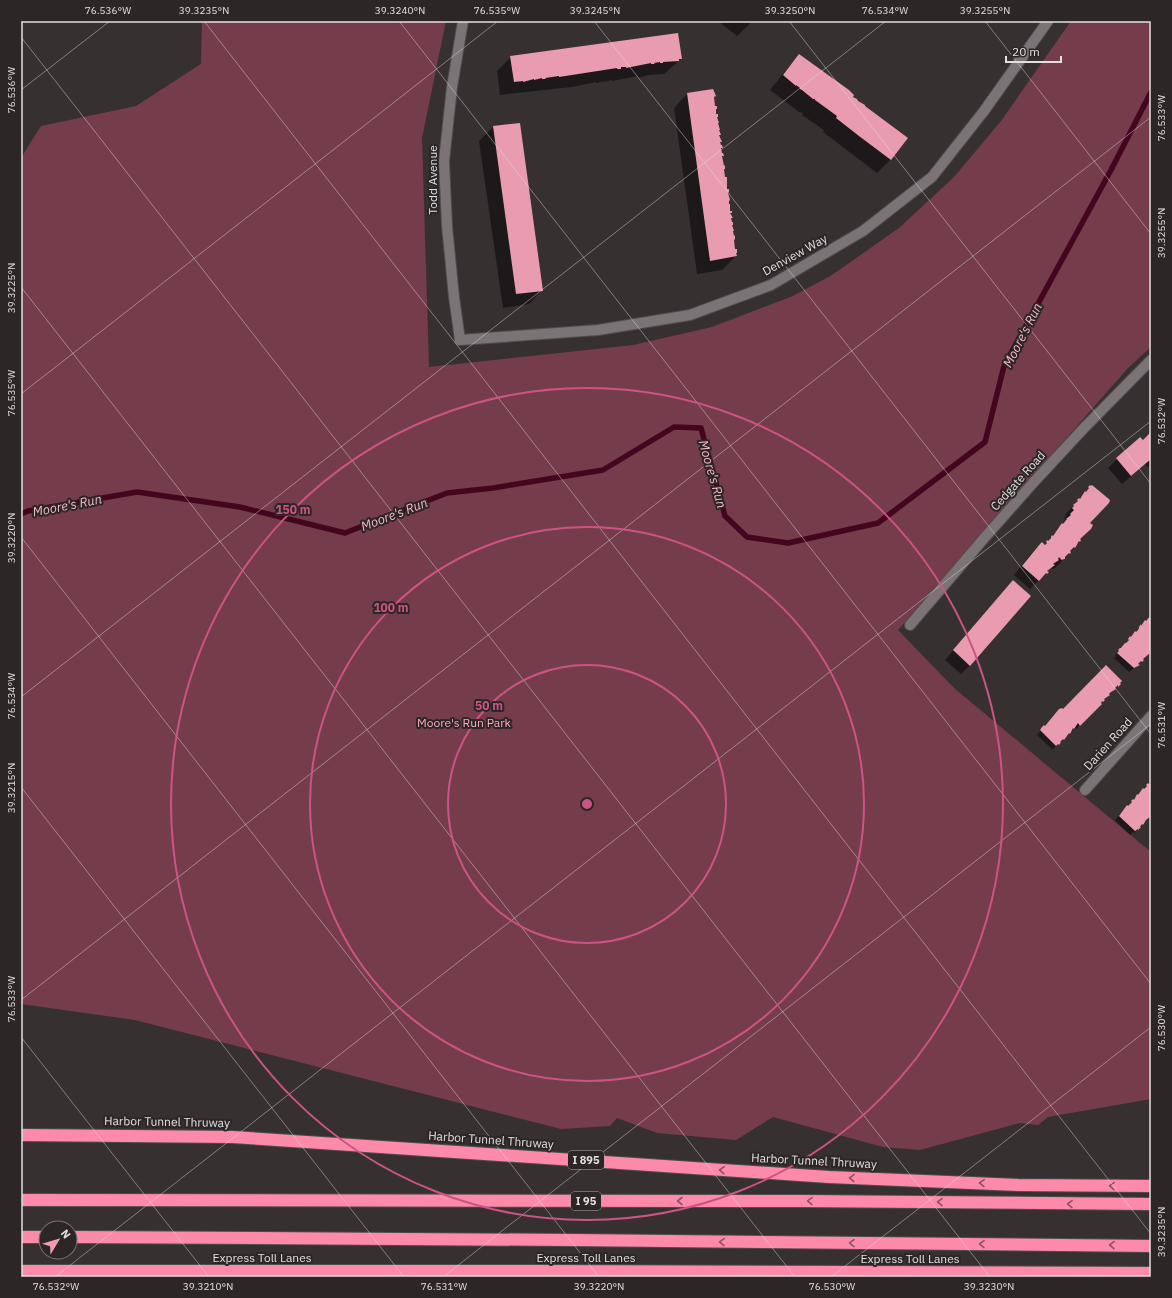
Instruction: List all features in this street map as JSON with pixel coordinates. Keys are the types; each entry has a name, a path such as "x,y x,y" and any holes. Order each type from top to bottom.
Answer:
{"highway":[{"name":"Harbor Tunnel Thruway","path":"21,1135 232,1137 829,1177 1018,1185 1151,1186"},
{"name":"I 95","path":"21,1200 800,1201 1151,1204"},
{"path":"21,1237 38,1237"},
{"name":"Express Toll Lanes","path":"78,1237 580,1240 1151,1246"},
{"name":"Express Toll Lanes","path":"21,1271 1151,1273"}],"street":[{"name":"Todd Avenue","path":"460,340 447,234 444,161 452,88 463,21"},
{"name":"Denview Way","path":"460,340 598,330 690,315 771,285 863,231 932,176 984,111 1048,21"},
{"name":"Cedgate Road","path":"910,625 1033,483 1100,411 1151,360"},
{"name":"Darien Road","path":"1085,790 1151,716"}],"green space":[{"name":"Moore's Run Park","path":"202,21 446,21 422,138 429,367 633,345 712,327 793,296 832,275 899,228 954,177 1001,121 1071,21 1151,21 1151,347 1128,368 898,630 954,688 1151,852 1151,1099 1048,1117 1038,1125 1020,1123 920,1150 883,1147 773,1117 736,1140 657,1133 617,1118 610,1126 561,1129 135,1020 21,1004 21,158 41,126 136,106 201,64"}],"building":[{"path":"678,33 682,59 679,59 679,61 654,63 655,64 651,63 626,68 621,67 621,69 617,68 545,78 546,79 542,78 523,82 514,82 510,56"},
{"path":"799,54 849,90 854,95 853,97 908,138 891,160 783,75"},
{"path":"713,89 716,96 714,97 715,106 717,106 716,114 718,114 717,117 721,135 719,135 723,148 721,148 724,156 722,156 724,166 725,165 725,177 727,177 727,189 729,189 729,204 730,211 732,211 732,213 730,213 733,218 731,218 733,222 732,225 734,236 735,235 734,240 735,249 737,249 737,256 710,261 687,93"},
{"path":"520,123 543,291 516,294 493,126"},
{"path":"1151,432 1151,459 1131,476 1116,458 1140,437 1143,440"},
{"path":"1090,485 1110,500 1109,503 1090,523 1093,525 1091,529 1080,539 1080,542 1079,541 1075,548 1074,547 1070,551 1070,554 1069,553 1065,559 1062,560 1059,557 1059,560 1053,564 1055,565 1047,571 1049,572 1047,574 1046,573 1039,581 1022,566 1040,544 1042,542 1045,545 1047,540 1048,541 1051,538 1052,535 1053,536 1062,523 1063,524 1071,515 1070,514 1074,510 1072,508 1074,506 1073,505 1079,498 1080,499 1085,491 1086,492"},
{"path":"1013,580 1031,596 970,666 953,650"},
{"path":"1151,615 1150,653 1143,659 1144,660 1142,662 1141,661 1138,664 1140,665 1134,668 1117,653 1119,651 1118,650 1129,640 1128,639 1130,636 1131,637 1135,631 1136,632 1138,630 1141,624 1141,626"},
{"path":"1106,665 1122,681 1120,683 1121,684 1118,687 1118,685 1115,688 1116,689 1109,694 1110,695 1104,699 1105,700 1103,702 1102,701 1102,704 1080,726 1078,723 1070,734 1069,733 1059,745 1058,744 1056,746 1040,730 1059,709 1063,709"},
{"path":"1151,781 1151,816 1138,830 1135,831 1119,816 1127,805 1128,806 1133,799 1134,800 1137,794 1138,795"}],"waterway":[{"name":"Moore's Run","path":"21,514 28,511 137,492 240,507 345,533 447,493 493,488 603,470 674,427 701,428 725,516 747,537 788,543 878,523 985,442 1004,366 1111,170 1151,92"}]}
